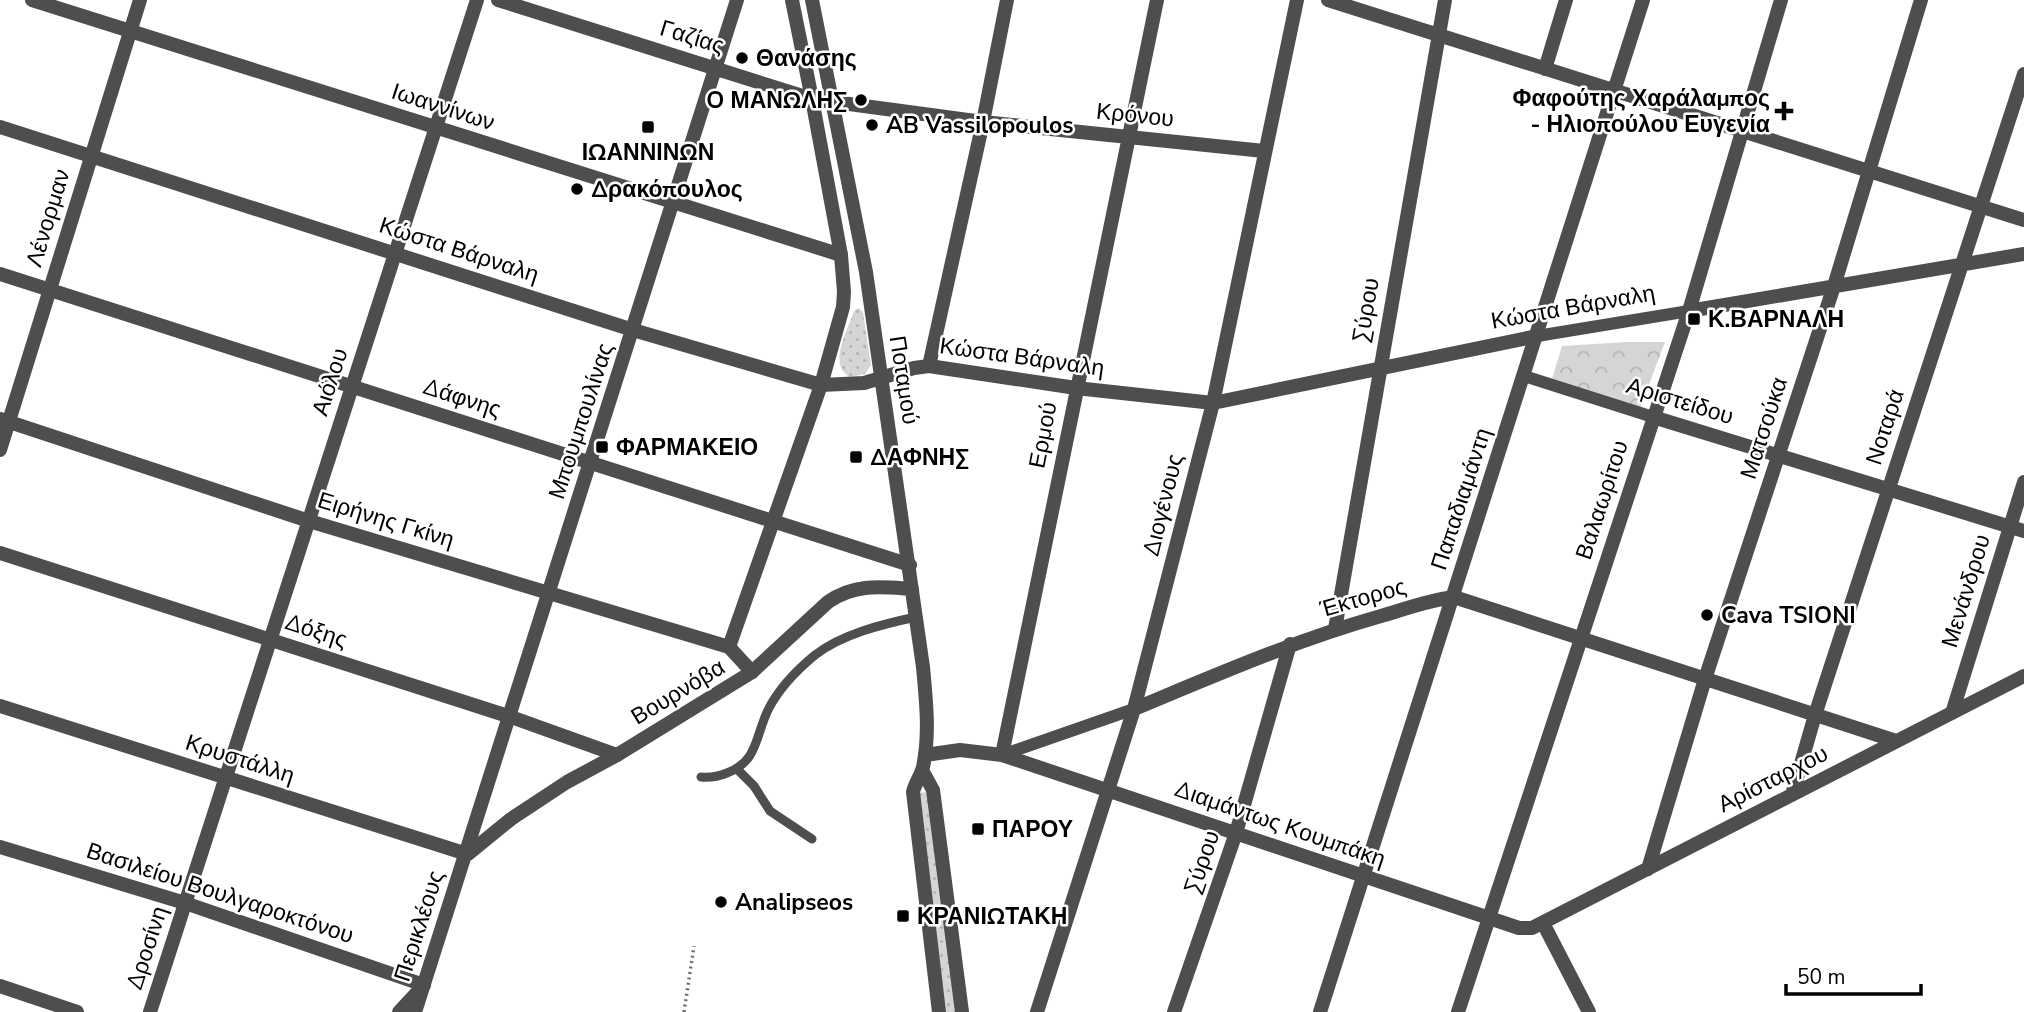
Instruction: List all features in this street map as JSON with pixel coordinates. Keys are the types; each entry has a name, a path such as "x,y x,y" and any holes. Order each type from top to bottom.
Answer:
{"street":[{"name":"Ιωαννίνων","path":"32,0 841,255"},
{"name":"Λένορμαν","path":"0,450 4,420 50,290 140,0"},
{"name":"Αιόλου","path":"226,778 477,0"},
{"name":"Γαζίας","path":"498,0 834,104"},
{"name":"Μπουμπουλίνας","path":"467,855 737,0"},
{"path":"792,0 841,255 844,292 843,307 821,385"},
{"name":"Ποταμού","path":"812,0 866,272 910,565 926,695 925,755 913,792 939,1012"},
{"path":"929,366 1007,0"},
{"name":"Ερμού","path":"1002,755 1157,0"},
{"name":"Διογένους","path":"1037,1012 1134,709 1213,403 1297,0"},
{"path":"1328,0 2024,220"},
{"name":"Σύρου","path":"1335,629 1378,370 1445,0"},
{"path":"1545,69 1566,0"},
{"name":"Παπαδιαμάντη","path":"1320,1012 1643,0"},
{"name":"Βαλαωρίτου","path":"1458,1012 1689,311 1782,0"},
{"name":"Ματσούκα","path":"1648,869 1705,679 1834,286 1867,170 1921,0"},
{"name":"Νοταρά","path":"1792,795 1815,715 2024,74"},
{"name":"Κρόνου","path":"834,104 1264,151"},
{"name":"Κώστα Βάρναλη","path":"0,127 633,330 821,385 846,386 929,366 1076,388 1213,403 1537,335 2024,254"},
{"name":"Δάφνης","path":"0,274 910,565"},
{"name":"Αριστείδου","path":"1524,376 2017,528"},
{"name":"Βουρνόβα","path":"729,647 821,385"},
{"name":"Ειρήνης Γκίνη","path":"4,420 309,521 729,647"},
{"name":"Μενάνδρου","path":"1952,713 2017,528 2024,482"},
{"name":"Δόξης","path":"0,553 510,717 617,755"},
{"name":"Βουρνόβα","path":"467,855 511,818 567,782 617,755 752,673 839,594 869,586 912,589"},
{"path":"1454,597 1896,741"},
{"name":"Έκτορος","path":"925,755 960,750 1002,755 1134,709 1290,644 1454,597"},
{"name":"Σύρου","path":"1174,1012 1236,834 1290,644"},
{"path":"729,647 752,673"},
{"name":"Αρίσταρχου","path":"1543,923 2024,676"},
{"name":"Κρυστάλλη","path":"0,706 467,855"},
{"name":"Διαμάντως Κουμπάκη","path":"1002,755 1519,928 1532,928 1543,923"},
{"path":"922,770 933,790 962,1012"},
{"name":"Δροσίνη","path":"150,1012 226,778"},
{"name":"Βασιλείου Βουλγαροκτόνου","path":"0,847 185,903 424,985"},
{"name":"Περικλέους","path":"415,1012 467,855"},
{"path":"1543,923 1589,1012"},
{"path":"399,1012 424,985"},
{"path":"0,986 77,1012"}],"lane":[{"path":"701,776 713,778 737,769 749,760 769,708 782,688 817,654 842,640 916,617"},
{"path":"737,769 754,786 770,811 812,839"}],"path":[{"path":"684,1012 694,946"}],"green space":[{"path":"858,308 863,312 871,365 865,374 850,377 840,364 841,346 854,311"},
{"path":"1665,342 1639,411 1551,382 1562,346"},
{"path":"927,792 957,1012 943,1012 917,793"}],"place":[{"name":"Θανάσης","path":"742,58"},
{"name":"O ΜΑΝΩΛΗΣ","path":"861,100"},
{"name":"Φαφούτης Χαράλαμπος - Ηλιοπούλου Ευγενία","path":"1784,111"},
{"name":"AB Vassilopoulos","path":"872,125"},
{"name":"ΙΩΑΝΝΙΝΩΝ","path":"648,127"},
{"name":"Δρακόπουλος","path":"577,189"},
{"name":"Κ.ΒΑΡΝΑΛΗ","path":"1694,319"},
{"name":"ΦΑΡΜΑΚΕΙΟ","path":"602,447"},
{"name":"ΔΑΦΝΗΣ","path":"856,457"},
{"name":"Cava TSIONI","path":"1707,615"},
{"name":"ΠΑΡΟΥ","path":"978,829"},
{"name":"Analipseos","path":"721,902"},
{"name":"ΚΡΑΝΙΩΤΑΚΗ","path":"903,916"}]}
